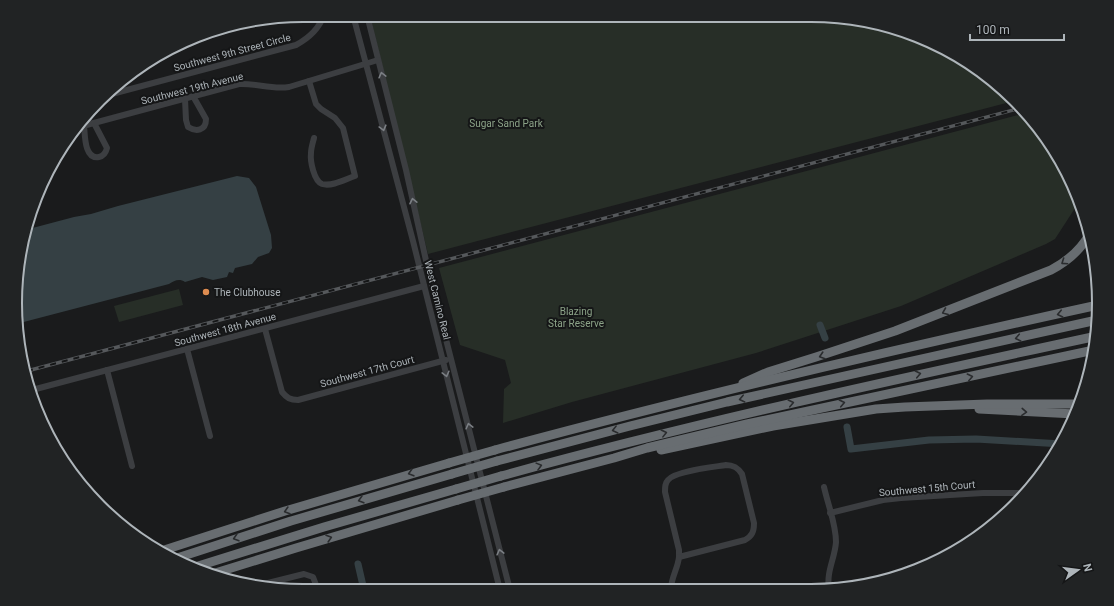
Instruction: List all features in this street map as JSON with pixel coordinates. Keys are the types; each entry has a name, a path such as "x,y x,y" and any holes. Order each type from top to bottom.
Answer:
{"highway":[{"path":"724,391 768,372 816,358 895,331 1051,270 1074,254 1085,242"},
{"path":"168,549 285,511 590,424 947,338 1092,306"},
{"path":"182,556 297,520 452,474 597,434 727,402 1091,321"},
{"path":"201,565 311,531 501,476 644,438 787,403 1090,337"},
{"path":"221,571 458,500 681,439 781,416 1088,351"},
{"path":"614,458 679,447 750,431 860,411 892,407 1073,404"},
{"path":"958,405 983,410 1070,414"}],"street":[{"name":"Southwest 9th Street Circle","path":"117,92 296,45 312,34 321,22"},
{"name":"West Camino Real","path":"355,22 424,286 499,584"},
{"name":"West Camino Real","path":"369,22 406,170 427,265 452,358 508,584"},
{"name":"Southwest 19th Avenue","path":"86,125 239,84 251,84 276,88 289,87 378,60"},
{"path":"309,82 316,104 335,118 343,128 355,176 330,184 321,184 314,175 310,154 314,138"},
{"path":"185,99 186,120 188,127 192,130 199,130 203,128 206,123 206,119 193,96"},
{"path":"83,129 87,149 90,155 94,157 103,155 107,148 94,123"},
{"name":"Southwest 18th Avenue","path":"36,389 424,286"},
{"name":"Southwest 17th Court","path":"265,329 282,392 292,400 298,400 452,358"},
{"path":"187,349 210,436"},
{"path":"107,370 132,466"},
{"path":"672,584 680,557 665,492 665,486 668,479 673,475 692,470 732,465 742,474 754,523 754,530 751,536 745,540 680,557"},
{"path":"824,487 836,541 829,572 829,583"},
{"name":"Southwest 15th Court","path":"830,513 883,500 901,498 983,493 1018,493"},
{"path":"271,582 304,574 313,577 316,584"}],"green space":[{"name":"Sugar Sand Park","path":"372,22 811,22 848,24 866,27 919,43 967,69 1008,103 428,254"},
{"name":"Blazing Star Reserve","path":"1019,115 1045,147 1071,195 1075,208 1055,239 901,306 756,353 572,402 503,423 504,389 511,383 505,360 460,345 439,268"},
{"path":"179,289 183,305 119,322 114,306"}],"shaded area":[{"path":"237,176 249,178 256,187 271,235 272,248 269,253 258,257 252,264 235,268 233,273 229,272 227,277 213,280 202,277 185,282 177,280 169,284 23,322 22,303 24,266 33,228"}],"waterway":[{"path":"820,325 825,338"},
{"path":"847,427 851,449 929,440 976,439 1054,444"},
{"path":"358,564 363,584"}],"railway":[{"path":"30,370 1015,110"}],"place":[{"name":"The Clubhouse","path":"206,292"}]}
